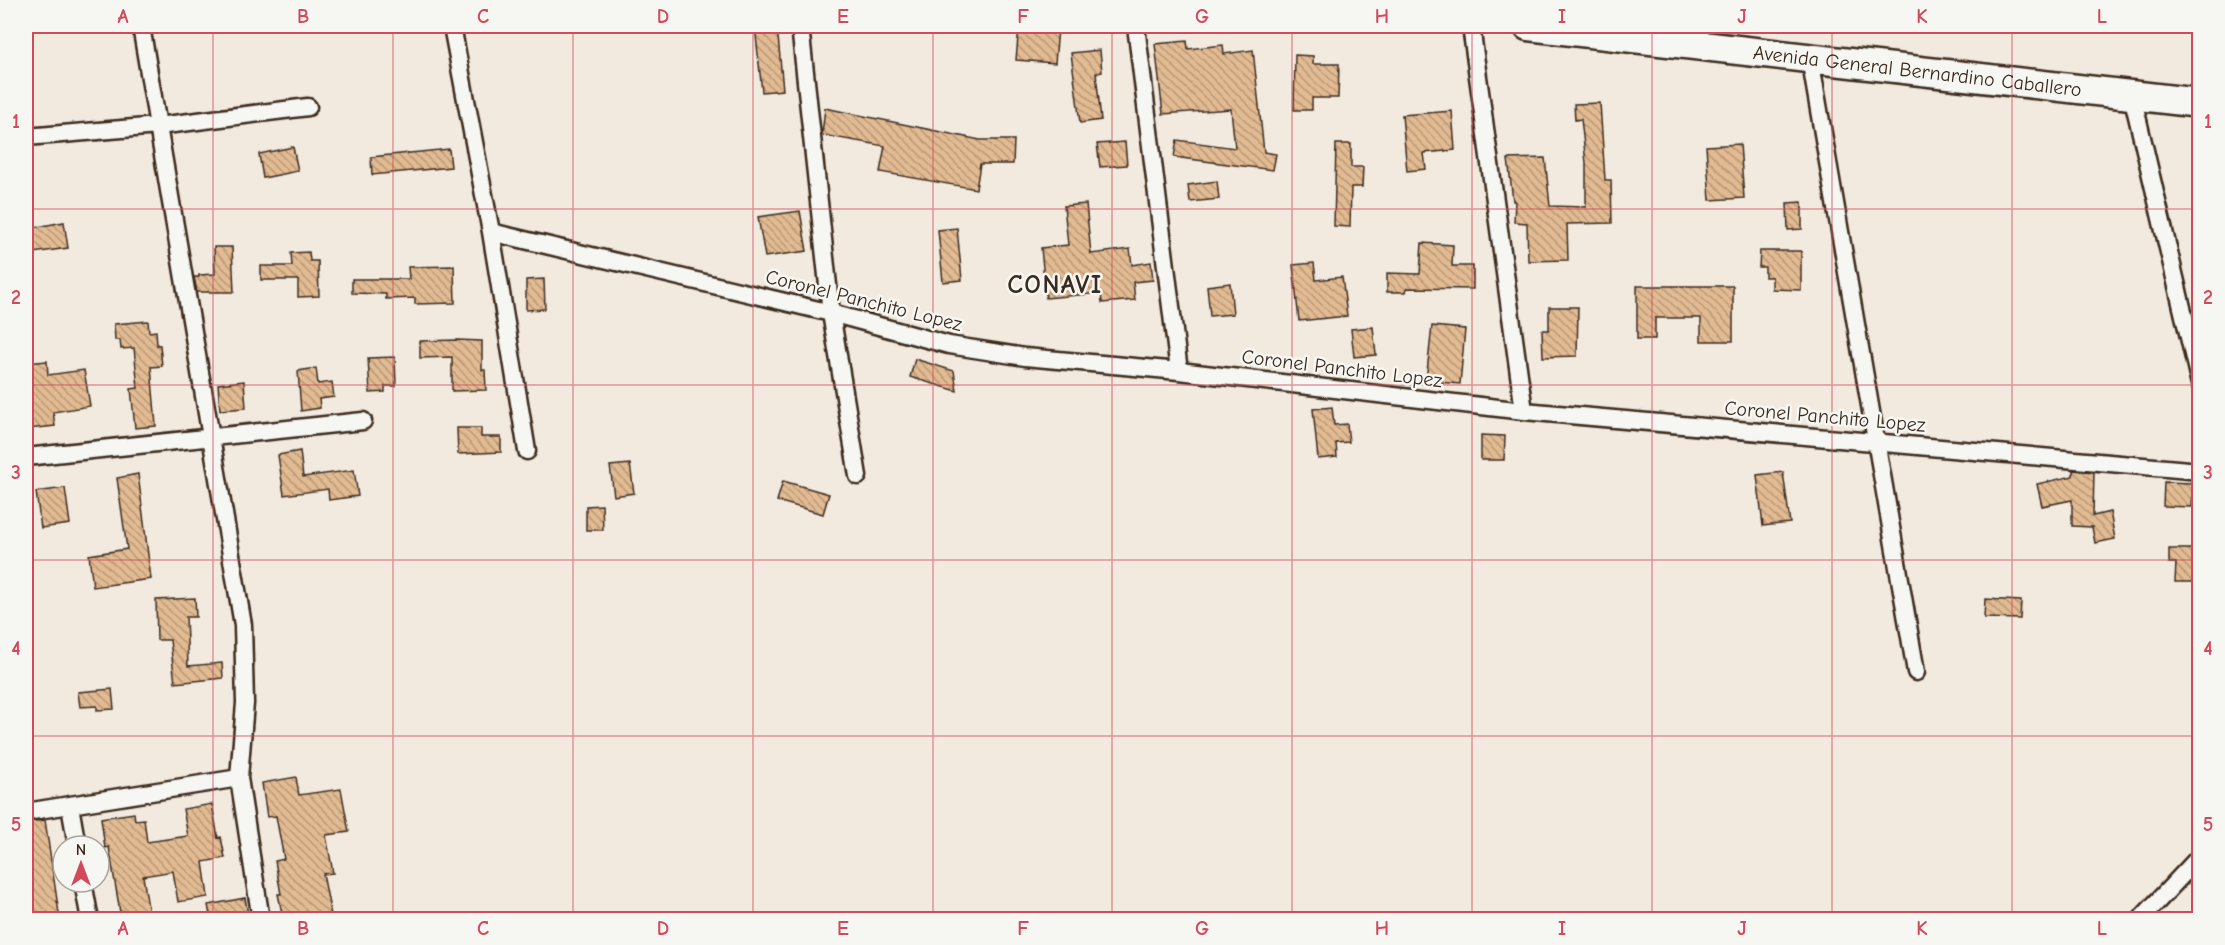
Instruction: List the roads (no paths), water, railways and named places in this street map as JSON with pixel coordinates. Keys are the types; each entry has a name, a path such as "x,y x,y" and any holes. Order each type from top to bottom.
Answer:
{"highway":[{"name":"Avenida General Bernardino Caballero","path":"1528,26 2199,103"}],"street":[{"path":"141,26 243,625 245,703 239,778 261,920"},
{"path":"452,26 492,232 527,452"},
{"path":"800,26 831,313 858,476"},
{"path":"1136,26 1179,371"},
{"path":"1471,26 1524,411"},
{"path":"1810,58 1916,672"},
{"path":"2132,95 2199,384"},
{"path":"26,137 158,126 308,107"},
{"name":"Coronel Panchito Lopez","path":"492,232 831,313 949,345 1025,357 1179,371 1524,411 2199,471"},
{"path":"26,457 363,421"},
{"path":"26,812 239,778"},
{"path":"70,806 75,834"},
{"path":"2140,920 2199,856"},
{"path":"85,894 90,920"}],"district":[{"name":"CONAVI","path":"1055,284"}]}
